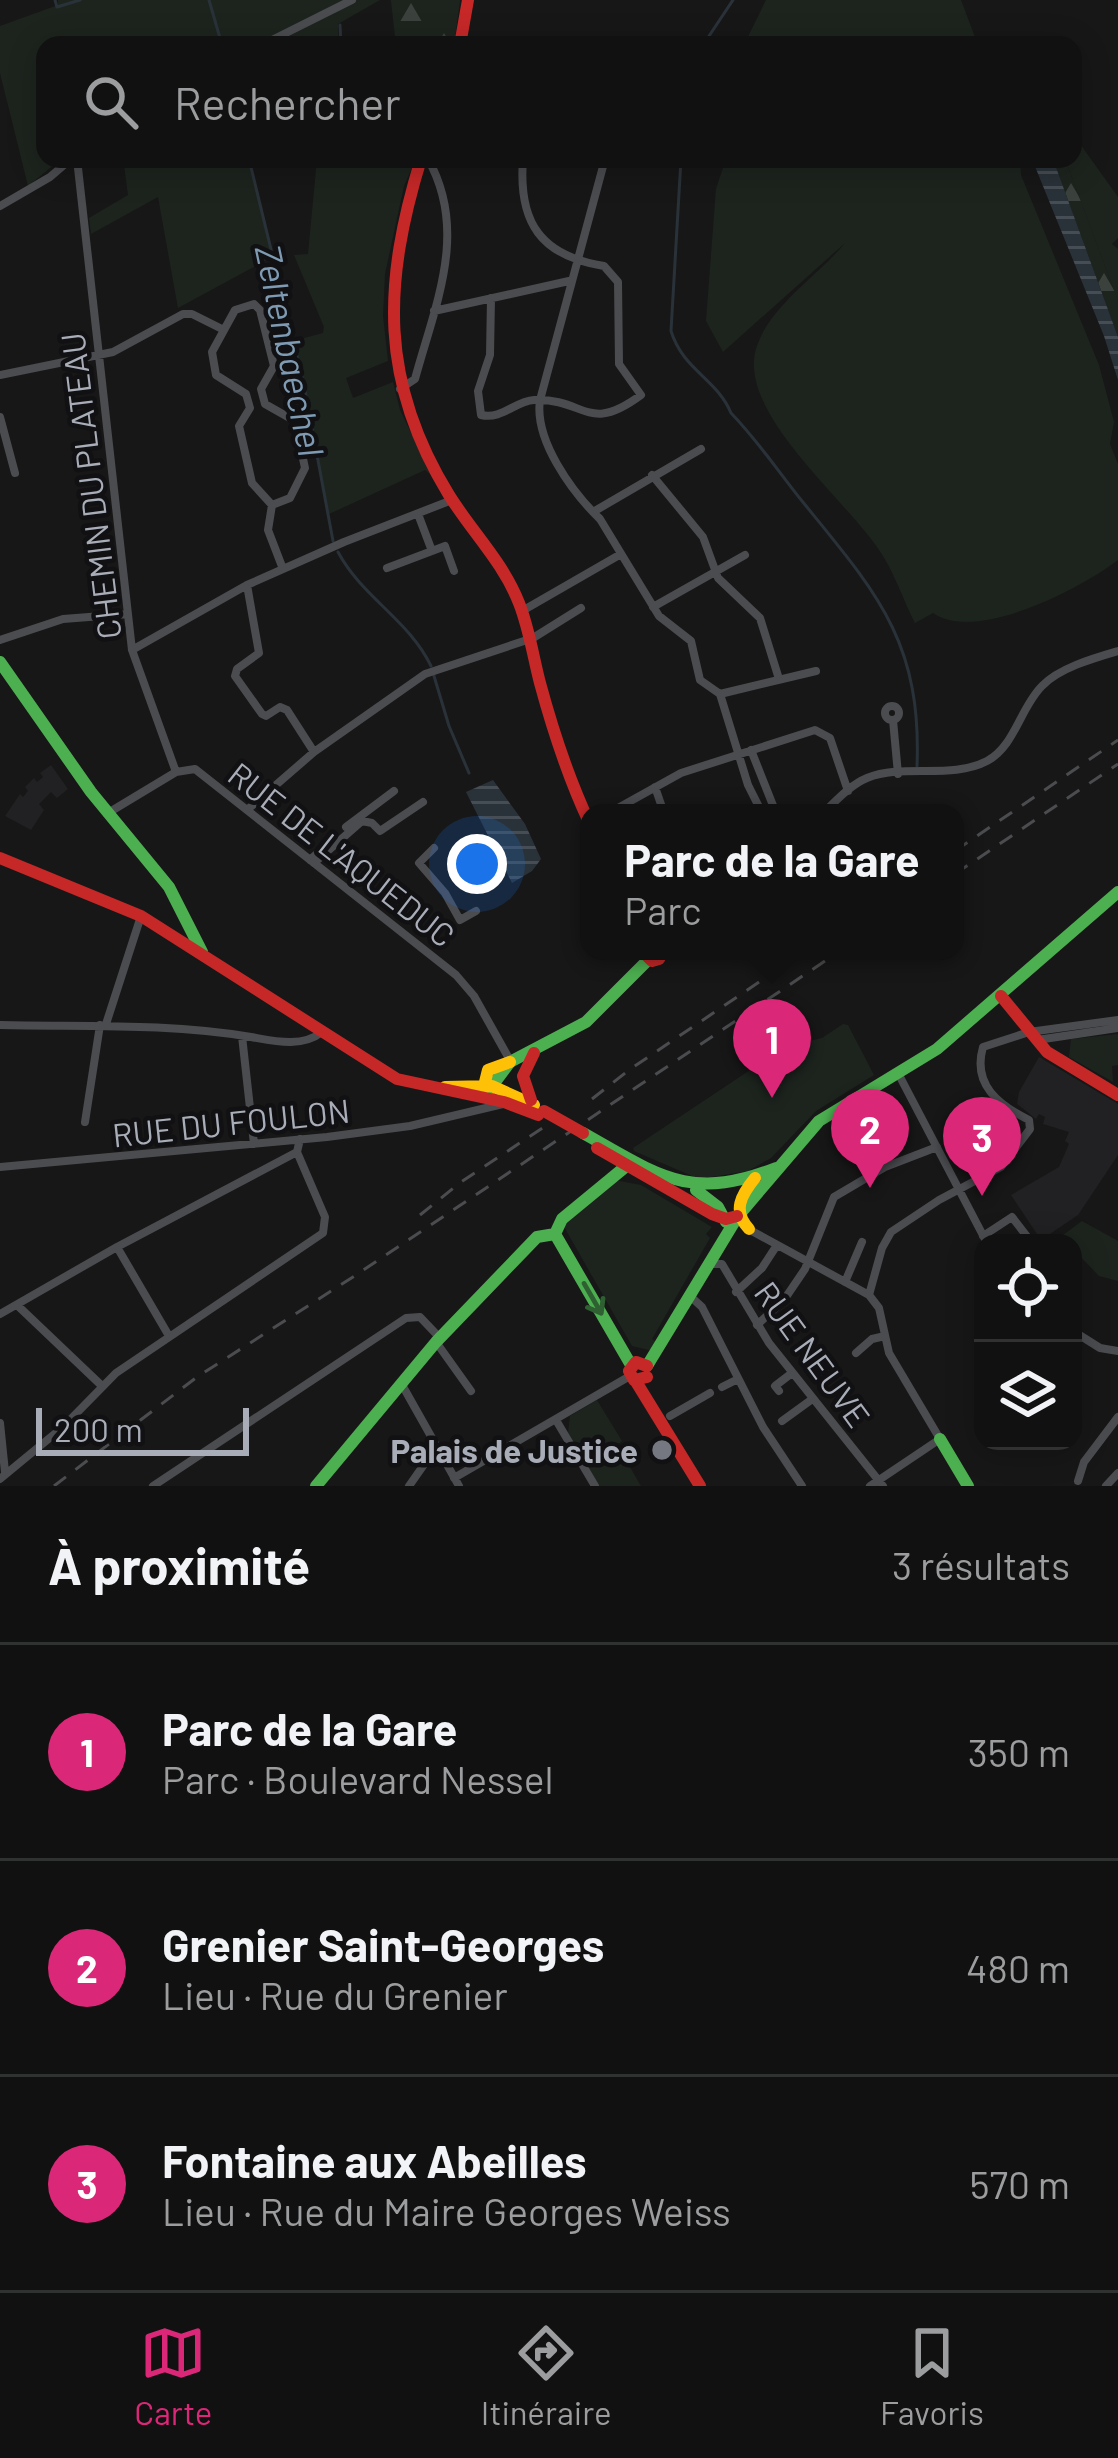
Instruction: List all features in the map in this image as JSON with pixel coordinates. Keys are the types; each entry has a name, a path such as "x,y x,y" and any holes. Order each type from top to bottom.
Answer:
{"main road":[{"path":"462,36 465,0"},
{"path":"422,168 400,224 391,274 389,314 399,389 432,468 494,553 522,611 551,724 582,804"},
{"path":"0,662 108,813 174,895 196,930 202,952"},
{"path":"0,858 140,916 202,952 316,1036 388,1074 432,1089 486,1089 523,1099 580,1134 684,1183 748,1229"},
{"path":"732,1217 818,1121 854,1109 938,1049 1118,892"},
{"path":"174,895 182,927 180,939"},
{"path":"486,1089 510,1062 586,1022 641,960"},
{"path":"1001,996 1050,1055 1118,1095"},
{"path":"541,1112 528,1096 523,1076 532,1055 547,1043"},
{"path":"486,1089 505,1103 541,1112"},
{"path":"580,1134 623,1165 732,1217"},
{"path":"555,1234 562,1220 629,1163 684,1183 719,1188 777,1167"},
{"path":"638,1373 691,1297 755,1177"},
{"path":"316,1486 438,1340 537,1237 555,1234"},
{"path":"555,1234 700,1486"},
{"path":"945,1442 968,1486"}],"street":[{"path":"280,36 352,0"},
{"path":"0,206 60,168"},
{"name":"CHEMIN DU PLATEAU","path":"75,168 81,187 132,650 176,772"},
{"path":"399,389 415,380 448,258 445,207 429,168"},
{"path":"491,298 490,355 478,391 482,415 493,417 528,400 540,400 601,416 620,411 640,395 619,364 618,282 604,266 576,262 545,244 534,229 523,168"},
{"path":"602,168 569,281 540,400 539,428 658,616 691,641 700,680 720,694 757,804"},
{"path":"434,311 569,281"},
{"path":"250,408 246,394 216,375 212,352 241,306 254,304 260,310 274,367 261,389 265,404"},
{"path":"0,375 124,347 183,314 224,330"},
{"path":"246,394 261,389"},
{"path":"265,404 295,421 305,468 290,498 272,505 251,483 239,426 250,408 265,404"},
{"path":"0,417 15,473"},
{"path":"593,512 700,449"},
{"path":"652,475 703,537 714,572 760,618 779,679"},
{"path":"132,650 247,585 452,500"},
{"path":"272,505 268,530 283,569"},
{"path":"418,514 432,551"},
{"path":"387,568 445,546 454,571"},
{"path":"522,611 621,554"},
{"path":"653,607 745,555"},
{"path":"247,585 259,653 236,669 235,676 262,714 280,707 287,710 314,752"},
{"path":"247,810 314,752 425,674 530,639 581,608"},
{"path":"0,640 63,619 128,614"},
{"path":"833,804 872,776 974,766 990,760 1041,686 1118,651"},
{"path":"720,694 816,671"},
{"path":"892,720 898,773"},
{"path":"626,804 681,772 815,730 830,738 848,790"},
{"path":"751,749 771,804"},
{"name":"RUE DE L'AQUEDUC","path":"108,813 176,772 195,769 439,961 470,990 510,1062"},
{"path":"655,788 661,804"},
{"path":"312,862 357,817 394,791"},
{"path":"755,800 766,794"},
{"path":"312,862 362,821 380,831 423,802"},
{"path":"434,848 419,863 460,920 476,911"},
{"path":"85,1122 103,1024 140,916"},
{"path":"871,1296 882,1247 891,1232 1005,1163 1031,1126 1029,1120 993,1099 980,1058 988,1043 1118,1024"},
{"path":"0,1025 159,1025 277,1042 316,1036"},
{"path":"242,1036 254,1144"},
{"path":"899,1075 982,1234"},
{"name":"RUE DU FOULON","path":"465,1114 480,1106 486,1089"},
{"name":"RUE DU FOULON","path":"0,1167 410,1126 505,1103"},
{"path":"854,1109 885,1167"},
{"path":"3,1476 63,1427 100,1385 323,1234 325,1216 297,1152 300,1139"},
{"path":"757,1325 784,1300 808,1263 834,1197 885,1167 937,1147"},
{"path":"0,1314 297,1152"},
{"path":"992,1234 1012,1217 1025,1234"},
{"path":"748,1229 871,1296 880,1308 890,1354 945,1442 877,1484"},
{"path":"844,1282 862,1242"},
{"path":"736,1292 762,1268 777,1245"},
{"path":"117,1247 170,1336"},
{"name":"RUE NEUVE","path":"710,1264 722,1264 757,1325 877,1484"},
{"path":"691,1297 702,1307 738,1379 802,1486"},
{"path":"17,1305 100,1385"},
{"path":"153,1486 406,1318 420,1317 471,1391"},
{"path":"856,1354 872,1339 884,1336"},
{"path":"1082,1340 1118,1351"},
{"path":"401,1383 457,1482 638,1373"},
{"path":"779,1391 775,1385 792,1373"},
{"path":"722,1387 738,1379"},
{"path":"670,1416 710,1393"},
{"path":"782,1421 811,1400"},
{"path":"1077,1484 1084,1462 1118,1418"},
{"path":"556,1420 595,1486"},
{"path":"0,1423 3,1476"},
{"path":"409,1486 437,1446"},
{"path":"1106,1486 1118,1473"}],"shaded area":[{"path":"1036,168 1056,168 1118,337 1118,380"},
{"path":"51,765 68,789 57,798 51,792 39,804 44,810 31,830 5,816 20,794 23,797 28,791 25,787 43,777 40,773"},
{"path":"493,780 525,824 541,859 512,883 466,792"},
{"path":"1039,1057 1118,1104 1118,1155 1078,1215 1050,1234 1037,1234 1011,1195 1059,1167 1069,1132 1043,1124 1045,1117 1039,1114 1036,1119 1017,1104"}],"green space":[{"path":"58,0 380,0 338,24 339,36 36,36 36,168 50,168 28,186 0,73 0,26 58,5"},
{"path":"391,0 460,0 455,36 395,36"},
{"path":"766,0 961,0 975,36 748,36"},
{"path":"1082,147 1118,197 1118,238 1112,244 1118,249 1118,301 1068,168 1082,168"},
{"path":"124,168 251,168 272,257 178,308 158,197 91,234 89,218 128,195"},
{"path":"316,168 412,168 385,274 388,361 346,378 353,398 393,382 400,410 432,476 425,470 329,514 293,341 323,333 294,255 308,254"},
{"path":"723,168 1021,168 1099,365 1114,422 1110,444 1118,464 1118,560 1027,609 975,621 952,621 933,613 915,623 883,556 780,430 763,402 755,375 756,349 771,319 845,243 723,352 706,321 716,189"},
{"path":"1056,168 1068,168 1118,301 1118,337"},
{"path":"848,1025 874,1075 816,1111 771,1158 748,1171 699,1179 634,1151 801,1036 805,1042 822,1038"},
{"path":"1118,1034 1113,1082 1069,1057 1071,1039"},
{"path":"614,1180 641,1185 712,1227 652,1339 657,1342 653,1351 632,1346 563,1225"},
{"path":"1082,1221 1118,1241 1118,1281 1099,1276 1082,1258 1082,1234 1064,1234"},
{"path":"597,1400 641,1486 599,1486 568,1433 570,1416"}],"waterway":[{"path":"55,0 57,7 80,0"},
{"name":"Zeltenbaechel","path":"209,0 219,36"},
{"path":"709,36 733,0"},
{"path":"340,25 341,36"},
{"name":"Zeltenbaechel","path":"251,168 304,385 333,541"},
{"path":"680,168 671,331 676,344 852,563 889,621 912,685 917,766"},
{"name":"Zeltenbaechel","path":"338,552 411,635 431,666"},
{"name":"Zeltenbaechel","path":"434,676 469,773"}],"railway":[{"path":"964,845 1118,740"},
{"path":"964,868 1118,764"},
{"path":"592,1099 792,960"},
{"path":"54,1486 197,1377 827,960"},
{"path":"420,1215 550,1123"}],"traffic: fast":[{"path":"0,662 91,792 169,887 202,952"},
{"path":"647,1366 738,1216 819,1121 937,1049 1118,892"},
{"path":"484,1097 510,1062 586,1022 648,960"},
{"path":"583,1133 654,1171 696,1183 720,1183 776,1168"},
{"path":"555,1234 562,1219 630,1163"},
{"path":"696,1190 718,1207 726,1222"},
{"path":"555,1234 631,1365"},
{"path":"316,1486 436,1342 537,1237 555,1234"},
{"path":"940,1439 968,1486"}],"traffic: slow":[{"path":"483,1090 488,1070 510,1062"},
{"path":"445,1087 492,1086 534,1105"},
{"path":"749,1229 740,1203 755,1178"}],"traffic: jam":[{"path":"462,36 468,0"},
{"path":"418,168 395,290 399,371 426,453 519,603 556,736 581,804"},
{"path":"0,858 141,916 397,1079 504,1102 538,1115"},
{"path":"651,960 656,960"},
{"path":"1001,996 1047,1052 1118,1095"},
{"path":"531,1100 523,1076 534,1053"},
{"path":"544,1111 583,1133"},
{"path":"597,1148 712,1214 726,1219 737,1216"},
{"path":"647,1366 636,1362 629,1371 634,1380 647,1377"},
{"path":"635,1380 700,1486"}],"place":[{"name":"Parc de la Gare","path":"772,1098"},
{"name":"Grenier Saint-Georges","path":"870,1188"},
{"name":"Fontaine aux Abeilles","path":"982,1196"},
{"name":"Palais de Justice","path":"662,1450"}]}
